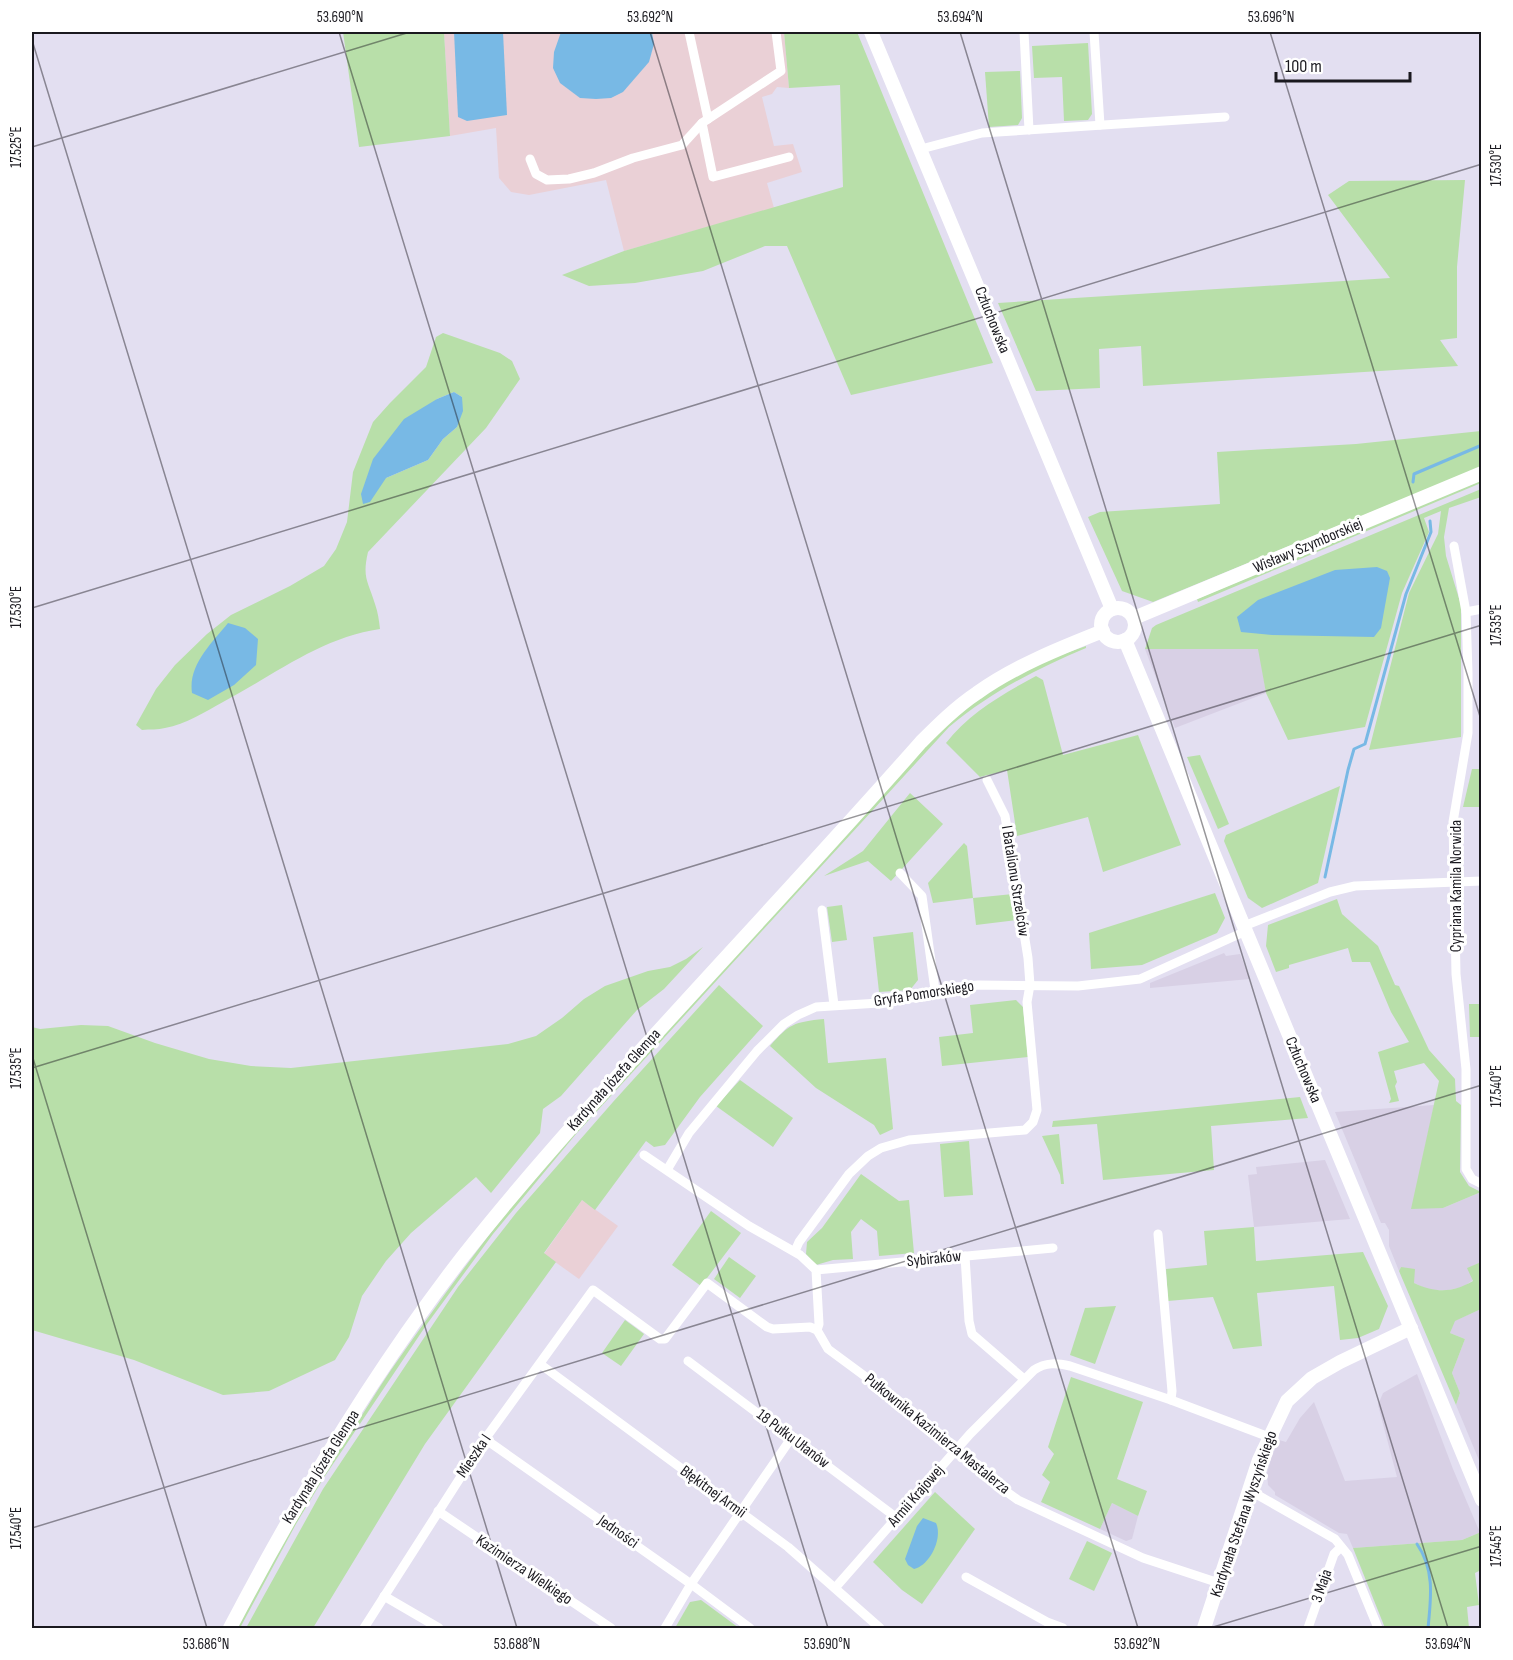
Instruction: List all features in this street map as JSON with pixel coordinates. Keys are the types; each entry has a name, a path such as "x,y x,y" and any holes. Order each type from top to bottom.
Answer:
{"main road":[{"name":"Człuchowska","path":"872,32 1112,609"},
{"name":"Wisławy Szymborskiej","path":"1134,618 1482,473"},
{"path":"1112,609 1127,610 1134,618 1135,630 1125,640 1111,640 1103,632 1103,618 1112,609"},
{"name":"Kardynała Józefa Glempa","path":"230,1629 275,1542 331,1449 417,1318 511,1196 583,1114 946,717 976,693 997,680 1037,659 1103,632"},
{"name":"Człuchowska","path":"1125,640 1482,1500"},
{"name":"Kardynała Stefana Wyszyńskiego","path":"1204,1629 1269,1437 1287,1401 1312,1378 1411,1328"}],"street":[{"path":"689,32 713,177 789,157"},
{"path":"530,159 536,174 548,180 569,179 682,145 705,121 781,71 776,32"},
{"path":"1024,32 1029,130"},
{"path":"1094,32 1100,125"},
{"path":"921,150 982,133 1225,117"},
{"name":"Cypriana Kamila Norwida","path":"1454,546 1466,612 1468,733 1453,822 1456,974 1466,1069 1466,1169 1472,1179 1482,1184"},
{"path":"1466,612 1482,609"},
{"name":"I Batalionu Strzelców","path":"795,1251 799,1242 849,1174 868,1156 881,1148 909,1140 1025,1130 1033,1122 1037,1110 1028,1002 1030,985 1019,895 1005,816 987,780"},
{"path":"900,873 922,896 935,990"},
{"name":"Gryfa Pomorskiego","path":"667,1170 688,1133 757,1051 784,1024 816,1007 879,1003 923,996 935,990 978,986 1078,986 1140,979 1330,892 1355,886 1482,881"},
{"path":"822,910 834,1005"},
{"path":"644,1155 749,1226 795,1251 816,1270 819,1324 817,1330"},
{"path":"1158,1234 1171,1400"},
{"name":"Sybiraków","path":"816,1270 1053,1248"},
{"path":"965,1256 969,1321 972,1334 1024,1379"},
{"name":"Mieszka I","path":"364,1629 485,1438 593,1290 660,1339 667,1338 707,1283 767,1328 810,1327 817,1330"},
{"name":"Pułkownika Kazimierza Mastalerza","path":"817,1330 828,1349 912,1411 1018,1500 1143,1558 1219,1583"},
{"name":"18 Pułku Ułanów","path":"688,1361 897,1518"},
{"name":"Błękitnej Armii","path":"540,1364 788,1547 880,1629"},
{"name":"Armii Krajowej","path":"835,1588 957,1449 1024,1379 1041,1365 1063,1364 1171,1400 1269,1437"},
{"path":"665,1629 691,1584 792,1437"},
{"name":"Jedności","path":"485,1438 691,1584 750,1629"},
{"path":"1250,1491 1335,1539 1348,1555 1378,1629"},
{"name":"Kazimierza Wielkiego","path":"438,1511 611,1629"},
{"name":"3 Maja","path":"1308,1629 1334,1554 1341,1547"},
{"path":"966,1577 1046,1625 1063,1629"},
{"path":"384,1596 439,1629"}],"shaded area":[{"path":"444,32 784,32 789,88 777,87 772,94 762,97 774,146 793,144 802,172 767,183 774,208 624,251 606,180 529,195 511,192 499,178 496,128 450,136"},
{"path":"1145,649 1259,649 1266,693 1175,728"},
{"path":"1224,953 1226,956 1240,954 1250,979 1150,988 1150,983"},
{"path":"1434,1105 1412,1208 1443,1208 1481,1192 1481,1262 1468,1268 1473,1280 1463,1287 1449,1290 1429,1290 1414,1283 1401,1267 1399,1271 1389,1246 1389,1230 1385,1223 1381,1223 1335,1112"},
{"path":"1325,1160 1350,1219 1254,1227 1248,1175 1257,1174 1256,1167"},
{"path":"582,1200 618,1226 579,1279 544,1254"},
{"path":"1481,1309 1481,1465 1456,1405 1460,1393 1452,1373 1465,1339 1450,1333 1454,1321"},
{"path":"1417,1374 1453,1469 1481,1532 1462,1540 1353,1548 1347,1534 1339,1533 1275,1495 1268,1485 1267,1473 1272,1456 1279,1440 1286,1442 1300,1418 1314,1402 1345,1481 1397,1477 1378,1405 1383,1393"},
{"path":"1112,1503 1138,1516 1132,1539 1126,1541 1100,1529"}],"green space":[{"path":"343,32 444,32 450,136 359,147"},
{"path":"784,32 857,32 993,363 851,395 787,246 765,246 703,271 635,283 589,286 562,275 624,251 843,187 840,85 789,88"},
{"path":"1088,43 1092,114 1088,120 1064,121 1062,77 1034,78 1032,46"},
{"path":"1020,71 1022,118 1018,125 989,127 985,72"},
{"path":"1465,180 1457,267 1457,338 1440,340 1458,366 1143,386 1141,346 1099,349 1100,388 1036,391 998,303 1390,278 1328,195 1349,181"},
{"path":"443,333 500,353 512,361 520,379 486,428 368,552 366,574 380,629 359,633 318,648 188,721 162,729 142,730 136,725 156,689 175,665 207,634 231,615 290,586 324,566 336,549 347,522 353,472 373,422 426,367 436,337","holes":["454,392 462,397 457,427 443,439 428,460 386,478 437,399"]},
{"path":"1481,431 1481,467 1153,602 1122,591 1088,517 1100,512 1220,504 1217,452 1356,444"},
{"path":"1481,479 1481,483 1198,602 1197,599"},
{"path":"1481,489 1481,497 1449,508 1444,537 1446,556 1461,605 1461,737 1369,750 1409,593 1438,534 1441,511 1424,518 1429,532 1402,593 1365,727 1288,740 1266,693 1258,649 1145,649 1152,628 1156,625"},
{"path":"1086,646 998,692 949,727 576,1134 493,1234 427,1324 323,1479 240,1628 235,1628 320,1476 427,1319 541,1169 941,730 965,709 1008,680"},
{"path":"1036,676 1043,680 1063,755 1138,735 1181,845 1103,872 1088,817 1017,836 1007,770 980,777 946,743 976,713"},
{"path":"1200,755 1229,824 1218,829 1187,757"},
{"path":"1472,769 1481,769 1481,807 1463,807"},
{"path":"1340,786 1318,883 1262,908 1248,898 1224,841 1226,835"},
{"path":"910,793 943,824 891,881 868,861 824,876 863,851"},
{"path":"964,843 967,846 973,898 933,903 928,883"},
{"path":"1215,893 1225,918 1217,933 1142,965 1091,969 1089,933"},
{"path":"1013,894 1017,920 976,925 973,898"},
{"path":"1337,899 1342,914 1378,946 1395,985 1399,986 1429,1050 1455,1079 1456,1101 1461,1105 1460,1172 1469,1186 1481,1192 1443,1208 1411,1209 1439,1081 1424,1063 1394,1071 1399,1101 1389,1103 1391,1099 1378,1052 1409,1042 1391,1012 1370,962 1352,962 1348,948 1289,965 1289,968 1276,972 1266,946 1268,925"},
{"path":"842,905 847,940 832,942 827,907"},
{"path":"913,932 918,980 910,990 879,992 873,937"},
{"path":"703,947 664,989 637,1010 561,1096 543,1109 540,1133 491,1193 476,1177 411,1233 386,1261 362,1296 349,1337 335,1360 269,1391 223,1395 134,1360 32,1330 32,1027 40,1029 81,1025 108,1026 209,1059 251,1066 291,1068 508,1044 536,1036 605,986 648,971 670,967"},
{"path":"719,985 763,1026 700,1097 665,1145 654,1147 646,1141 595,1210 582,1200 544,1253 556,1262 425,1444 313,1628 246,1628 323,1489 458,1287 516,1213"},
{"path":"1016,1000 1023,1007 1028,1057 942,1066 939,1037 973,1033 970,1005"},
{"path":"1469,1004 1481,1004 1481,1037 1470,1037"},
{"path":"824,1019 828,1063 886,1058 893,1129 880,1135 874,1125 816,1088 770,1046 793,1025"},
{"path":"740,1080 793,1118 773,1147 716,1106"},
{"path":"1300,1097 1308,1118 1211,1126 1214,1170 1103,1180 1097,1124 1052,1127 1053,1121"},
{"path":"1059,1134 1064,1184 1061,1184 1060,1175 1042,1136"},
{"path":"969,1141 973,1195 944,1197 940,1144"},
{"path":"861,1174 899,1201 909,1200 914,1253 879,1256 877,1231 861,1219 851,1232 853,1259 833,1260 816,1265 806,1254 807,1242 822,1228"},
{"path":"711,1211 741,1233 701,1286 672,1265"},
{"path":"1254,1227 1256,1261 1363,1252 1388,1306 1379,1329 1358,1338 1340,1340 1334,1286 1257,1293 1262,1346 1233,1349 1213,1297 1168,1301 1166,1269 1207,1265 1204,1231"},
{"path":"729,1257 756,1276 740,1298 714,1279"},
{"path":"1481,1262 1481,1309 1455,1321 1450,1333 1465,1339 1452,1373 1460,1393 1456,1405 1399,1271 1401,1267 1415,1269 1414,1283 1430,1289 1451,1290 1473,1281 1467,1268"},
{"path":"1116,1306 1095,1364 1070,1355 1085,1308"},
{"path":"625,1320 644,1334 621,1366 602,1353"},
{"path":"1071,1377 1143,1402 1117,1479 1147,1491 1138,1516 1112,1503 1100,1529 1041,1502 1050,1482 1042,1475 1054,1454 1048,1447"},
{"path":"935,1492 975,1529 922,1604 902,1590 873,1562"},
{"path":"1481,1532 1481,1570 1475,1573 1479,1605 1467,1607 1469,1628 1385,1628 1353,1548 1462,1540"},
{"path":"1087,1541 1112,1553 1094,1591 1069,1579"},
{"path":"701,1600 739,1628 675,1628 690,1602"}],"water":[{"path":"454,32 503,32 507,115 467,121 458,117"},
{"path":"561,32 652,32 654,44 649,62 623,92 611,98 580,98 560,83 553,68 554,52"},
{"path":"454,392 462,397 463,411 457,427 443,439 428,460 386,478 370,502 363,504 361,494 373,459 404,419 437,399"},
{"path":"1377,567 1387,571 1390,578 1381,628 1374,637 1272,635 1241,632 1237,617 1258,600 1335,570"},
{"path":"228,623 245,628 258,639 256,665 234,685 208,700 192,693 194,673 202,655"},
{"path":"923,1518 936,1523 938,1536 930,1557 914,1569 905,1559 917,1526"}],"waterway":[{"path":"1413,482 1414,474 1482,445"},
{"path":"1325,877 1354,749 1365,744 1406,594 1431,532 1430,521"},
{"path":"1417,1544 1423,1554 1429,1574 1431,1595 1428,1628"}]}
